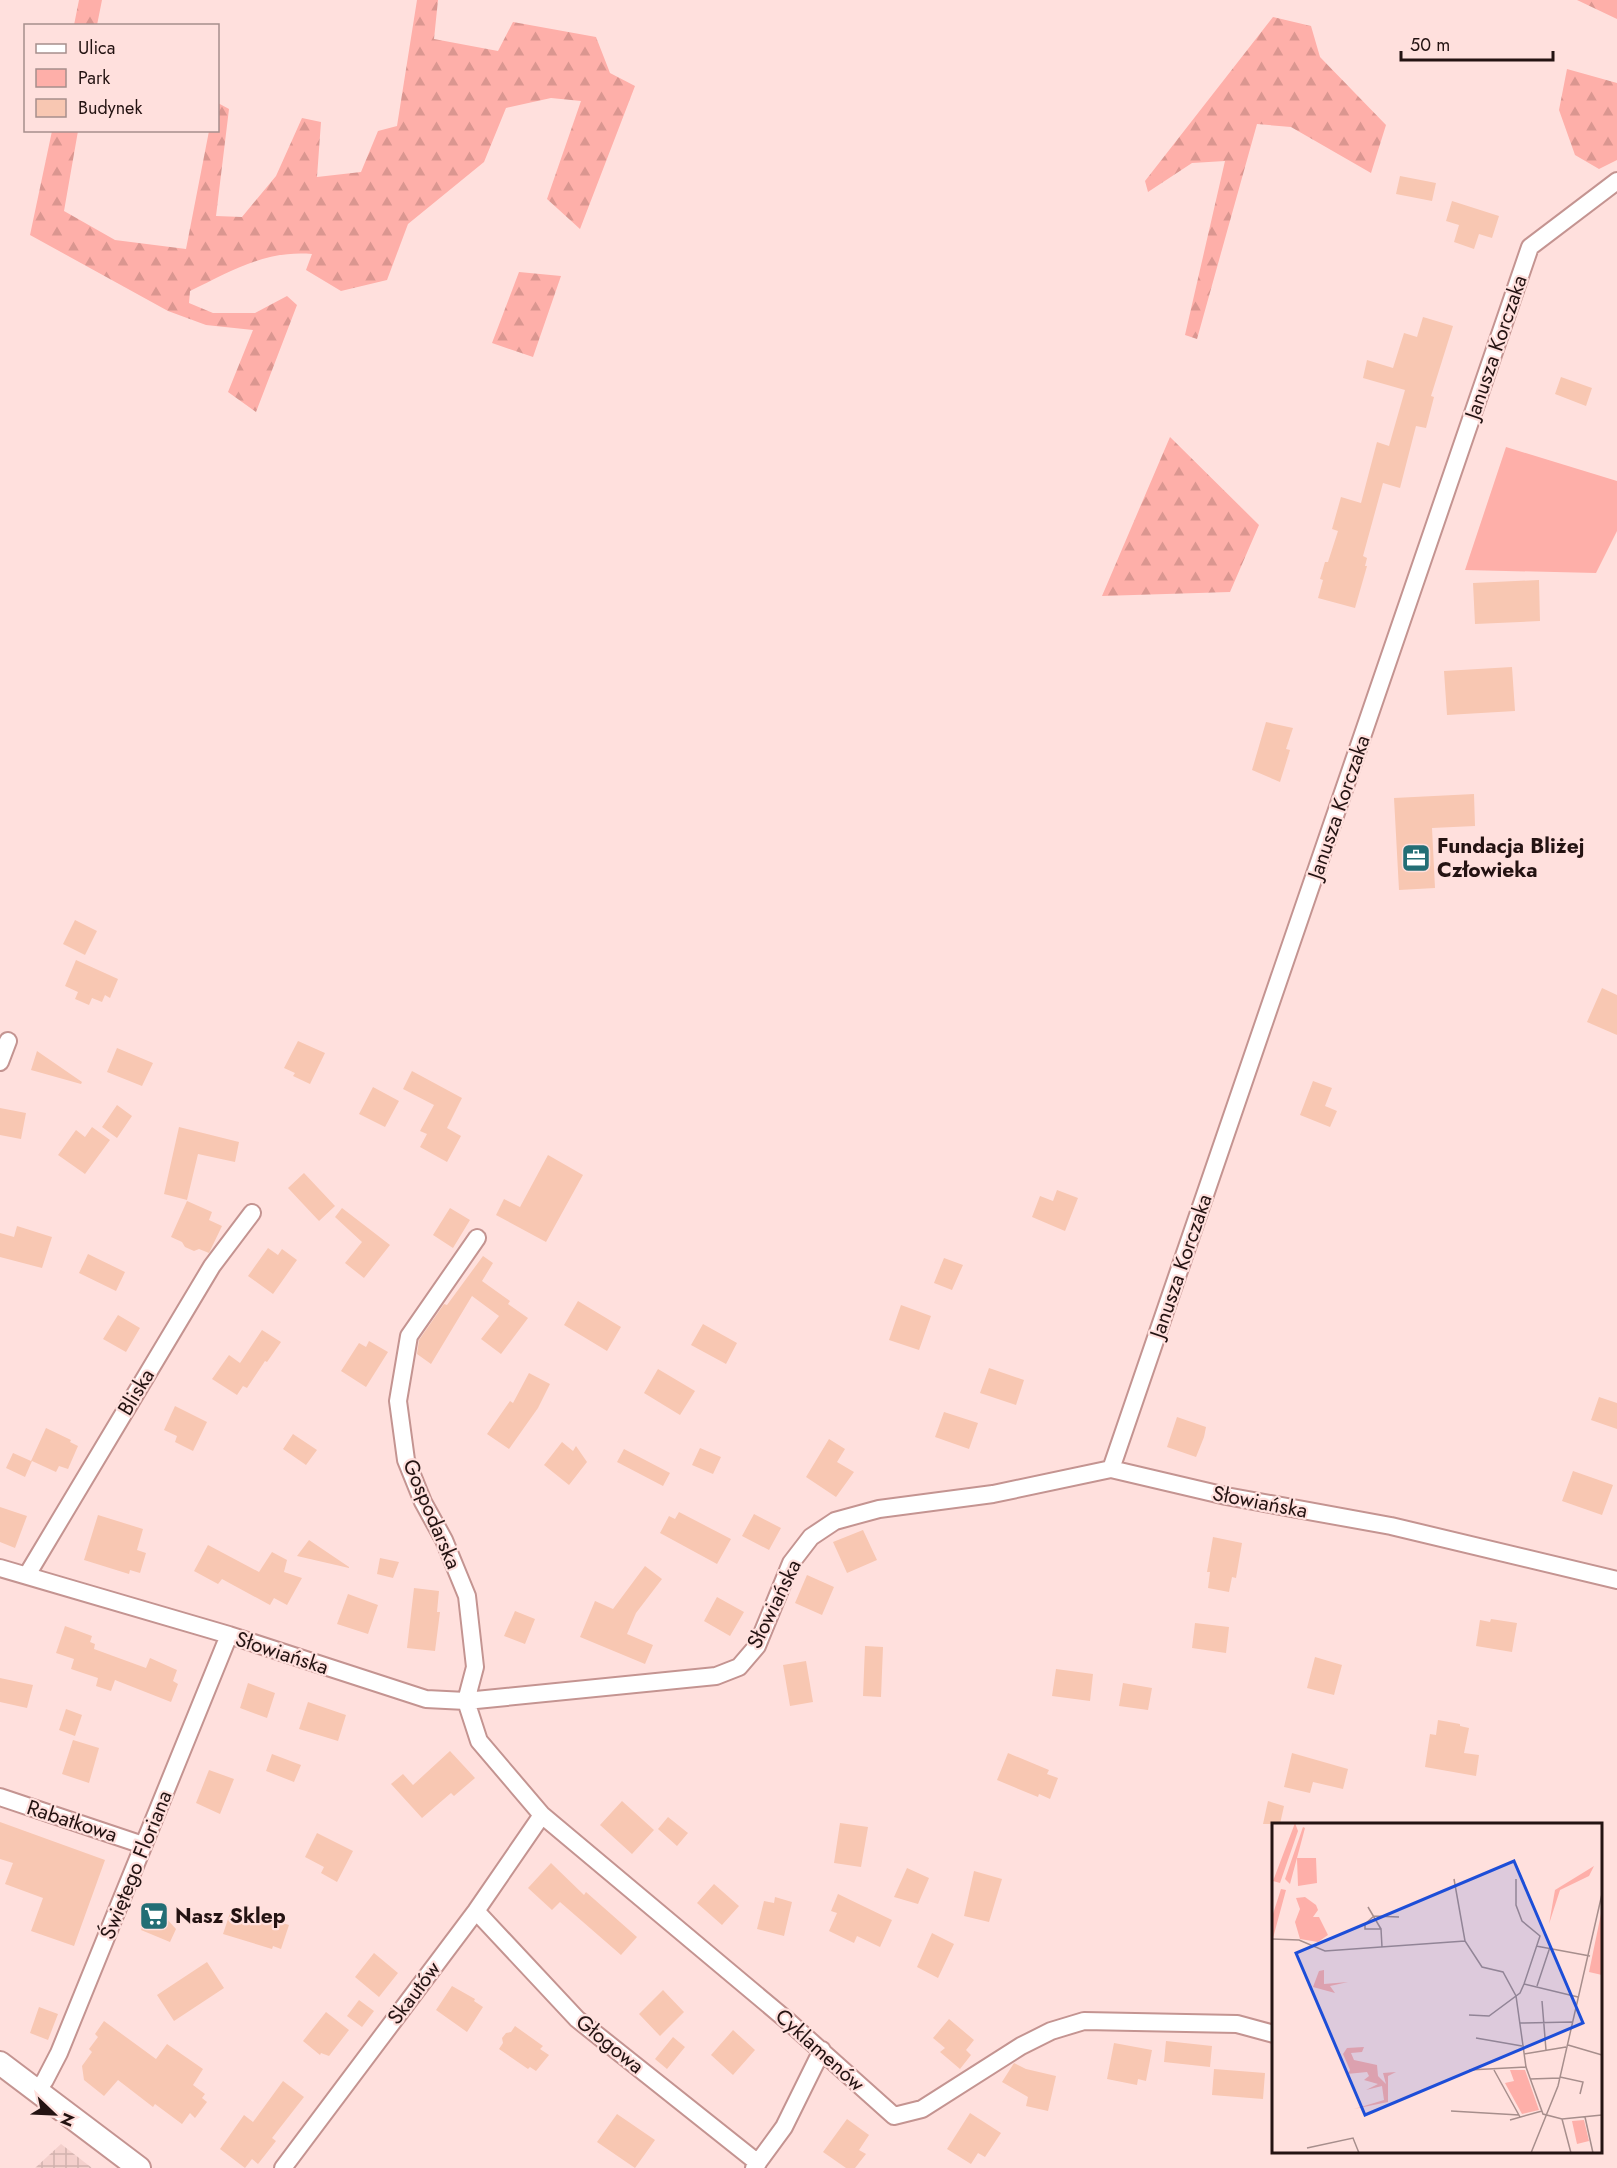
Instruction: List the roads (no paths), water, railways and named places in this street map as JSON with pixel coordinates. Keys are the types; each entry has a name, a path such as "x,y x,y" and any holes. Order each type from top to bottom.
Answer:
{"main road":[{"path":"0,2063 139,2168"}],"street":[{"name":"Janusza Korczaka","path":"1111,1469 1530,247 1617,181"},
{"path":"0,1062 8,1041"},
{"name":"Bliska","path":"27,1575 212,1266 252,1213"},
{"name":"Gospodarska","path":"466,1701 476,1667 467,1596 444,1540 423,1502 405,1460 399,1401 409,1336 477,1238"},
{"name":"Słowiańska","path":"0,1568 229,1635 426,1699 466,1701 716,1676 739,1667 757,1646 791,1563 811,1537 836,1521 879,1509 993,1494 1111,1469 1226,1496 1390,1526 1617,1581"},
{"name":"Świętego Floriana","path":"37,2091 59,2053 229,1635"},
{"name":"Cyklamenów","path":"466,1701 479,1741 542,1815 822,2050 894,2116 922,2109 1020,2046 1051,2031 1084,2020 1237,2024 1272,2033"},
{"name":"Rabatkowa","path":"0,1797 143,1845"},
{"name":"Skautów","path":"283,2168 476,1911 542,1815"},
{"name":"Głogowa","path":"476,1911 577,2019 756,2165"},
{"path":"756,2165 784,2127 822,2050"}],"place":[{"name":"Fundacja Bliżej Człowieka","path":"1416,858"},
{"name":"Nasz Sklep","path":"154,1916"}]}
